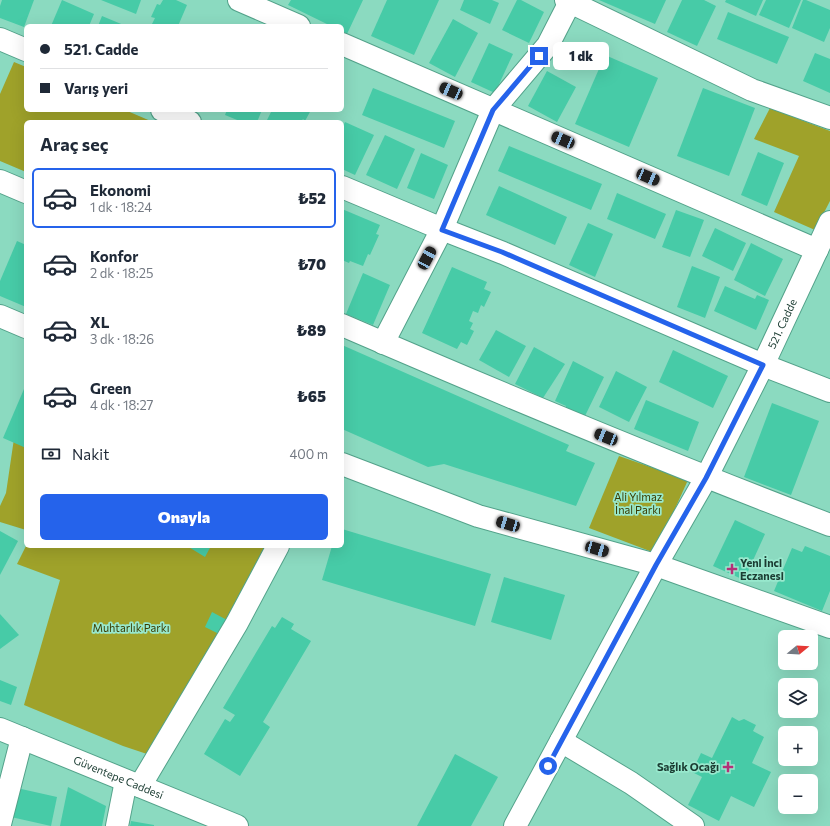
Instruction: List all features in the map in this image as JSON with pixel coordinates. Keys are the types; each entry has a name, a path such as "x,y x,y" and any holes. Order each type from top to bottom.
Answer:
{"street":[{"path":"239,0 295,24"},
{"path":"383,343 442,230 493,110 548,45 569,0 752,90 830,118"},
{"path":"0,39 24,49"},
{"path":"344,45 816,250"},
{"path":"167,112 185,120"},
{"path":"0,181 24,191"},
{"path":"344,188 442,230 502,252 763,365 830,391"},
{"name":"521. Cadde","path":"515,826 656,565 706,478 763,365 830,222"},
{"path":"0,316 24,326"},
{"path":"344,326 547,413 706,478 830,525"},
{"path":"344,465 478,516 656,565 830,628"},
{"path":"117,826 133,783 237,622 277,548"},
{"name":"Güventepe Caddesi","path":"0,729 231,825"},
{"path":"0,824 22,738"},
{"path":"561,741 630,782 693,826"}],"green space":[{"path":"14,62 24,66 24,112 130,112 148,120 24,120 24,171 0,161 0,94"},
{"path":"770,108 830,131 830,201 815,230 774,212 799,156 754,139"},
{"path":"24,410 24,529 0,522 0,506 6,493 16,425"},
{"name":"Ali Yılmaz İnal Parkı","path":"619,456 688,480 655,553 589,528"},
{"name":"Muhtarlık Parkı","path":"25,548 272,548 147,754 123,746 24,705 60,580 17,564"}],"building":[{"path":"2,0 34,0 24,27 0,18 0,6"},
{"path":"62,0 94,14 90,24 52,24"},
{"path":"101,0 141,0 136,14"},
{"path":"163,0 176,0 187,5 179,24 152,24 155,18 151,17 157,4 160,5"},
{"path":"291,0 363,0 347,34 344,32 344,24 327,24 288,5"},
{"path":"387,0 439,0 414,55 371,36"},
{"path":"464,0 492,0 499,3 490,24 460,10"},
{"path":"517,0 521,0 544,12 529,43 502,30"},
{"path":"599,0 666,0 655,24"},
{"path":"682,0 704,0 716,6 697,46 667,32"},
{"path":"726,0 763,0 756,16 725,2"},
{"path":"766,0 801,0 789,28 759,15"},
{"path":"803,0 830,10 830,28 824,42 792,28"},
{"path":"728,12 789,37 777,64 717,39"},
{"path":"102,16 121,24 99,24"},
{"path":"453,19 478,33 455,77 429,63"},
{"path":"489,43 513,54 495,93 471,82"},
{"path":"815,53 830,59 830,93 803,81"},
{"path":"605,55 658,78 629,147 575,124"},
{"path":"547,71 576,87 557,122 528,106"},
{"path":"373,88 455,121 444,148 362,115"},
{"path":"703,88 755,108 729,176 677,156"},
{"path":"226,112 261,112 258,120 237,120 225,115"},
{"path":"271,112 310,112 306,120 267,120"},
{"path":"345,122 374,135 355,175 344,170"},
{"path":"385,135 415,149 397,189 366,175"},
{"path":"509,146 602,184 591,210 498,171"},
{"path":"758,152 784,163 767,206 741,195"},
{"path":"421,153 448,165 434,199 407,188"},
{"path":"499,186 567,217 555,245 486,215"},
{"path":"617,193 666,214 655,239 607,219"},
{"path":"344,210 380,225 376,234 379,235 363,266 350,261 349,263 344,261"},
{"path":"676,210 704,220 690,257 662,247"},
{"path":"588,223 613,234 595,277 569,265"},
{"path":"715,228 746,243 733,271 702,256"},
{"path":"17,241 24,244 24,306 0,296 0,281"},
{"path":"751,243 783,259 765,296 734,280"},
{"path":"692,266 720,277 705,318 677,307"},
{"path":"452,267 487,282 484,289 491,292 484,307 481,305 478,313 473,311 469,321 473,323 470,329 474,331 467,345 461,342 457,349 422,333"},
{"path":"363,273 390,285 373,325 346,314"},
{"path":"725,286 755,299 757,295 769,300 756,330 714,311"},
{"path":"496,330 526,346 509,377 479,360"},
{"path":"344,346 569,445 566,451 595,463 576,506 444,464 428,467 344,430"},
{"path":"534,347 565,364 543,398 515,384"},
{"path":"673,350 728,376 713,408 659,382"},
{"path":"573,361 604,377 584,418 565,409 566,406 555,401"},
{"path":"616,371 647,387 629,422 599,407"},
{"path":"24,389 24,447 3,438"},
{"path":"646,400 699,422 688,451 634,429"},
{"path":"772,403 819,421 791,495 744,477"},
{"path":"735,520 765,534 744,580 713,566"},
{"path":"344,530 491,574 475,626 322,580 331,548 344,548"},
{"path":"0,531 18,541 0,575"},
{"path":"805,546 830,556 830,591 822,611 774,591 792,548 802,552"},
{"path":"190,548 210,548 205,557"},
{"path":"504,577 565,595 551,640 491,622"},
{"path":"212,612 227,620 219,634 205,627"},
{"path":"0,614 19,635 0,649"},
{"path":"282,617 294,624 291,629 311,641 263,722 270,727 240,776 204,754 225,719 230,722 235,715 223,708 272,626 275,628"},
{"path":"0,680 17,687 11,705 0,701"},
{"name":"Sağlık Ocağı","path":"732,717 739,721 744,719 756,725 753,731 764,737 752,763 771,772 754,807 731,796 719,821 688,805 702,777 692,772 701,753 712,758"},
{"path":"455,754 498,777 471,826 417,826"},
{"path":"68,787 106,806 102,826 60,826"},
{"path":"17,788 57,797 51,826 11,817"},
{"path":"131,821 154,825 154,826 130,826"}],"place":[{"name":"Yeni İnci Eczanesi","path":"732,569"},
{"name":"Sağlık Ocağı","path":"728,767"}],"route":[{"path":"539,56 493,110 442,230 502,252 763,365 706,478 656,565 548,766"}]}
